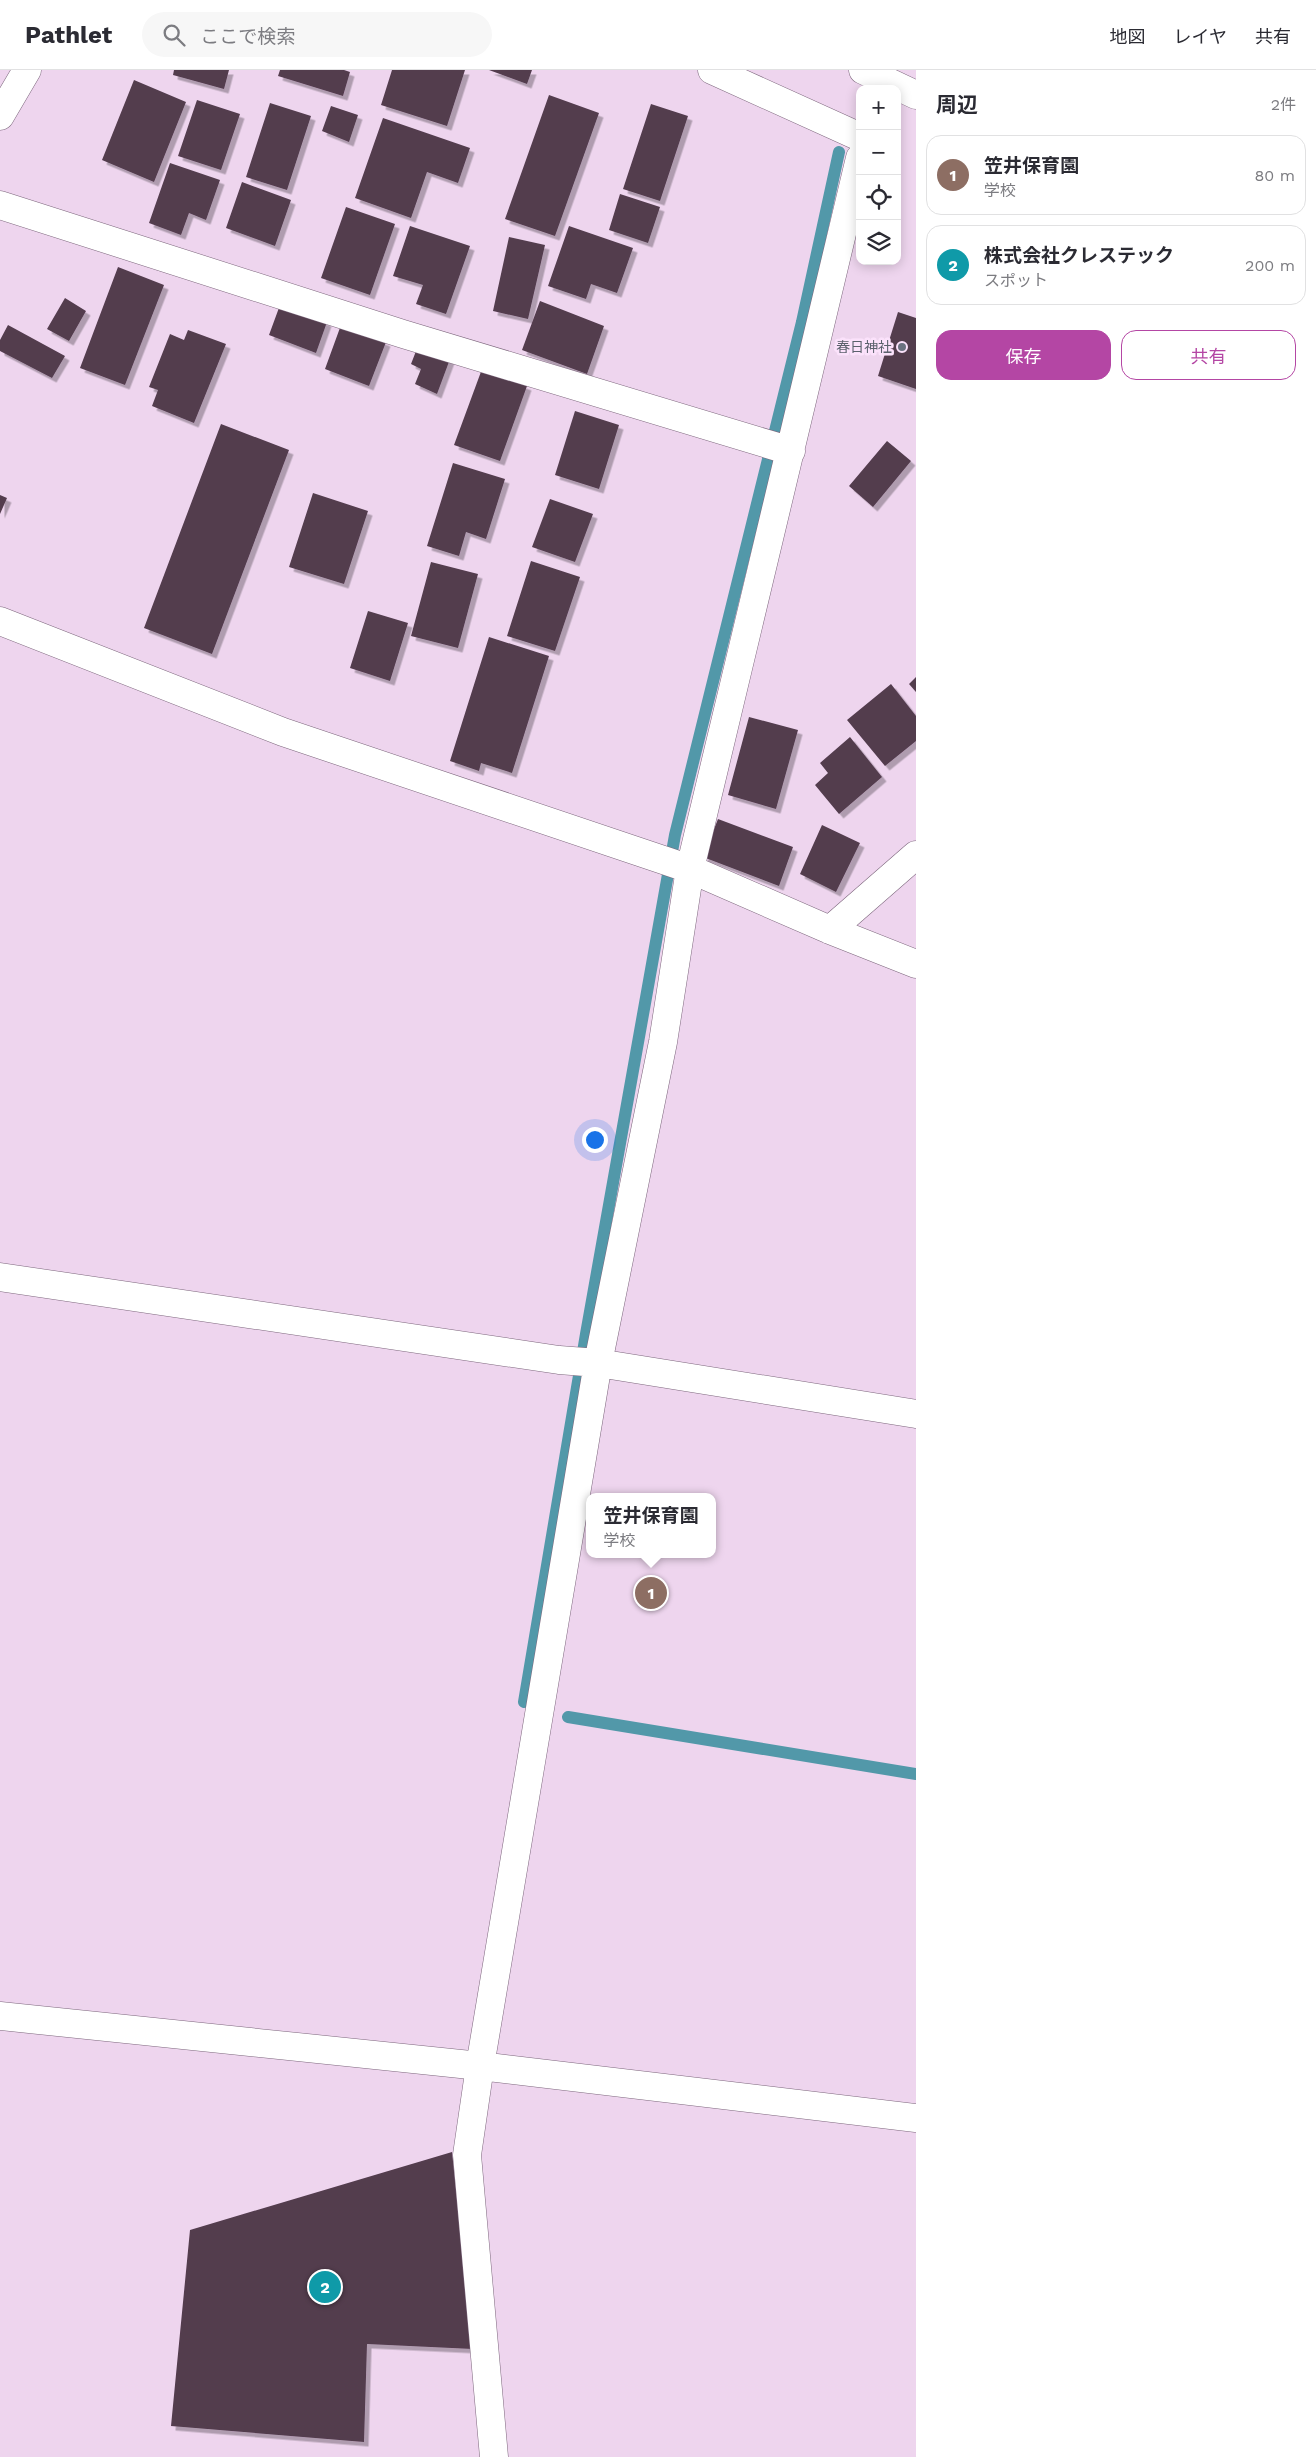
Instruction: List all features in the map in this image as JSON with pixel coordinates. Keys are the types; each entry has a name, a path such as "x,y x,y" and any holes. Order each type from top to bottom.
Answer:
{"street":[{"path":"0,116 27,70"},
{"path":"712,70 856,135"},
{"path":"874,79 916,95"},
{"path":"494,2457 468,2155 480,2066 593,1363 664,1042 690,869 856,174"},
{"path":"0,205 402,334 789,450"},
{"path":"0,621 283,732 690,869 830,930 916,964"},
{"path":"830,930 916,854"},
{"path":"0,1277 559,1360 593,1363 916,1414"},
{"path":"0,2016 480,2066 916,2118"}],"building":[{"path":"174,70 229,70 224,89 173,75"},
{"path":"280,70 344,70 350,72 343,96 278,76"},
{"path":"392,70 465,70 447,126 381,105"},
{"path":"489,70 532,70 527,84"},
{"path":"134,80 186,102 154,182 102,160"},
{"path":"549,95 599,113 555,236 505,219"},
{"path":"197,100 240,114 221,170 178,156"},
{"path":"270,103 311,116 287,190 246,177"},
{"path":"651,104 688,116 660,201 623,189"},
{"path":"331,106 358,115 349,142 322,131"},
{"path":"383,118 470,148 458,183 427,172 411,218 355,198"},
{"path":"170,163 220,180 206,220 189,213 181,235 149,223"},
{"path":"242,182 291,200 275,246 226,228"},
{"path":"620,194 660,207 648,243 609,230"},
{"path":"346,207 395,224 370,295 321,278"},
{"path":"410,226 470,246 446,314 416,304 423,285 393,276"},
{"path":"569,226 633,248 617,293 591,284 586,299 548,286"},
{"path":"509,237 545,245 528,319 493,311"},
{"path":"118,267 164,285 125,385 80,368"},
{"path":"65,298 86,311 69,341 47,329"},
{"path":"540,301 604,326 587,374 522,350"},
{"path":"280,305 327,322 316,353 269,335"},
{"name":"春日神社","path":"898,312 916,318 916,389 878,376"},
{"path":"8,325 65,356 52,378 0,351 0,340"},
{"path":"341,325 386,342 369,386 325,369"},
{"path":"188,330 226,344 194,423 152,406 158,390 149,387 170,334 184,340"},
{"path":"418,346 450,359 437,394 415,384 421,369 411,364"},
{"path":"482,369 527,386 500,461 454,445"},
{"path":"575,411 619,425 599,489 555,475"},
{"path":"221,424 289,450 212,654 144,628"},
{"path":"887,441 911,461 873,507 849,486"},
{"path":"453,463 505,479 486,539 466,532 459,556 427,546"},
{"path":"313,493 368,511 344,584 289,567"},
{"path":"0,495 7,498 0,514"},
{"path":"550,499 593,514 575,562 532,547"},
{"path":"531,561 580,577 555,651 507,636"},
{"path":"431,562 478,574 458,648 411,636"},
{"path":"368,611 408,623 390,681 350,668"},
{"path":"489,637 549,656 512,773 481,763 479,771 450,761"},
{"path":"916,677 916,692 909,684"},
{"path":"891,684 916,716 916,741 885,766 847,720"},
{"path":"749,717 798,730 776,809 728,795"},
{"path":"850,737 882,777 839,814 815,785 828,773 820,763"},
{"path":"718,819 793,847 779,886 703,857"},
{"path":"822,825 860,843 836,892 800,874"},
{"path":"452,2152 473,2349 367,2344 364,2442 171,2426 190,2230"}],"waterway":[{"path":"524,1702 586,1334 675,835 802,322 839,152"},
{"path":"568,1717 916,1774"}],"place":[{"name":"春日神社","path":"902,347"},
{"name":"笠井保育園","path":"651,1593"},
{"name":"株式会社クレステック","path":"325,2287"}]}
